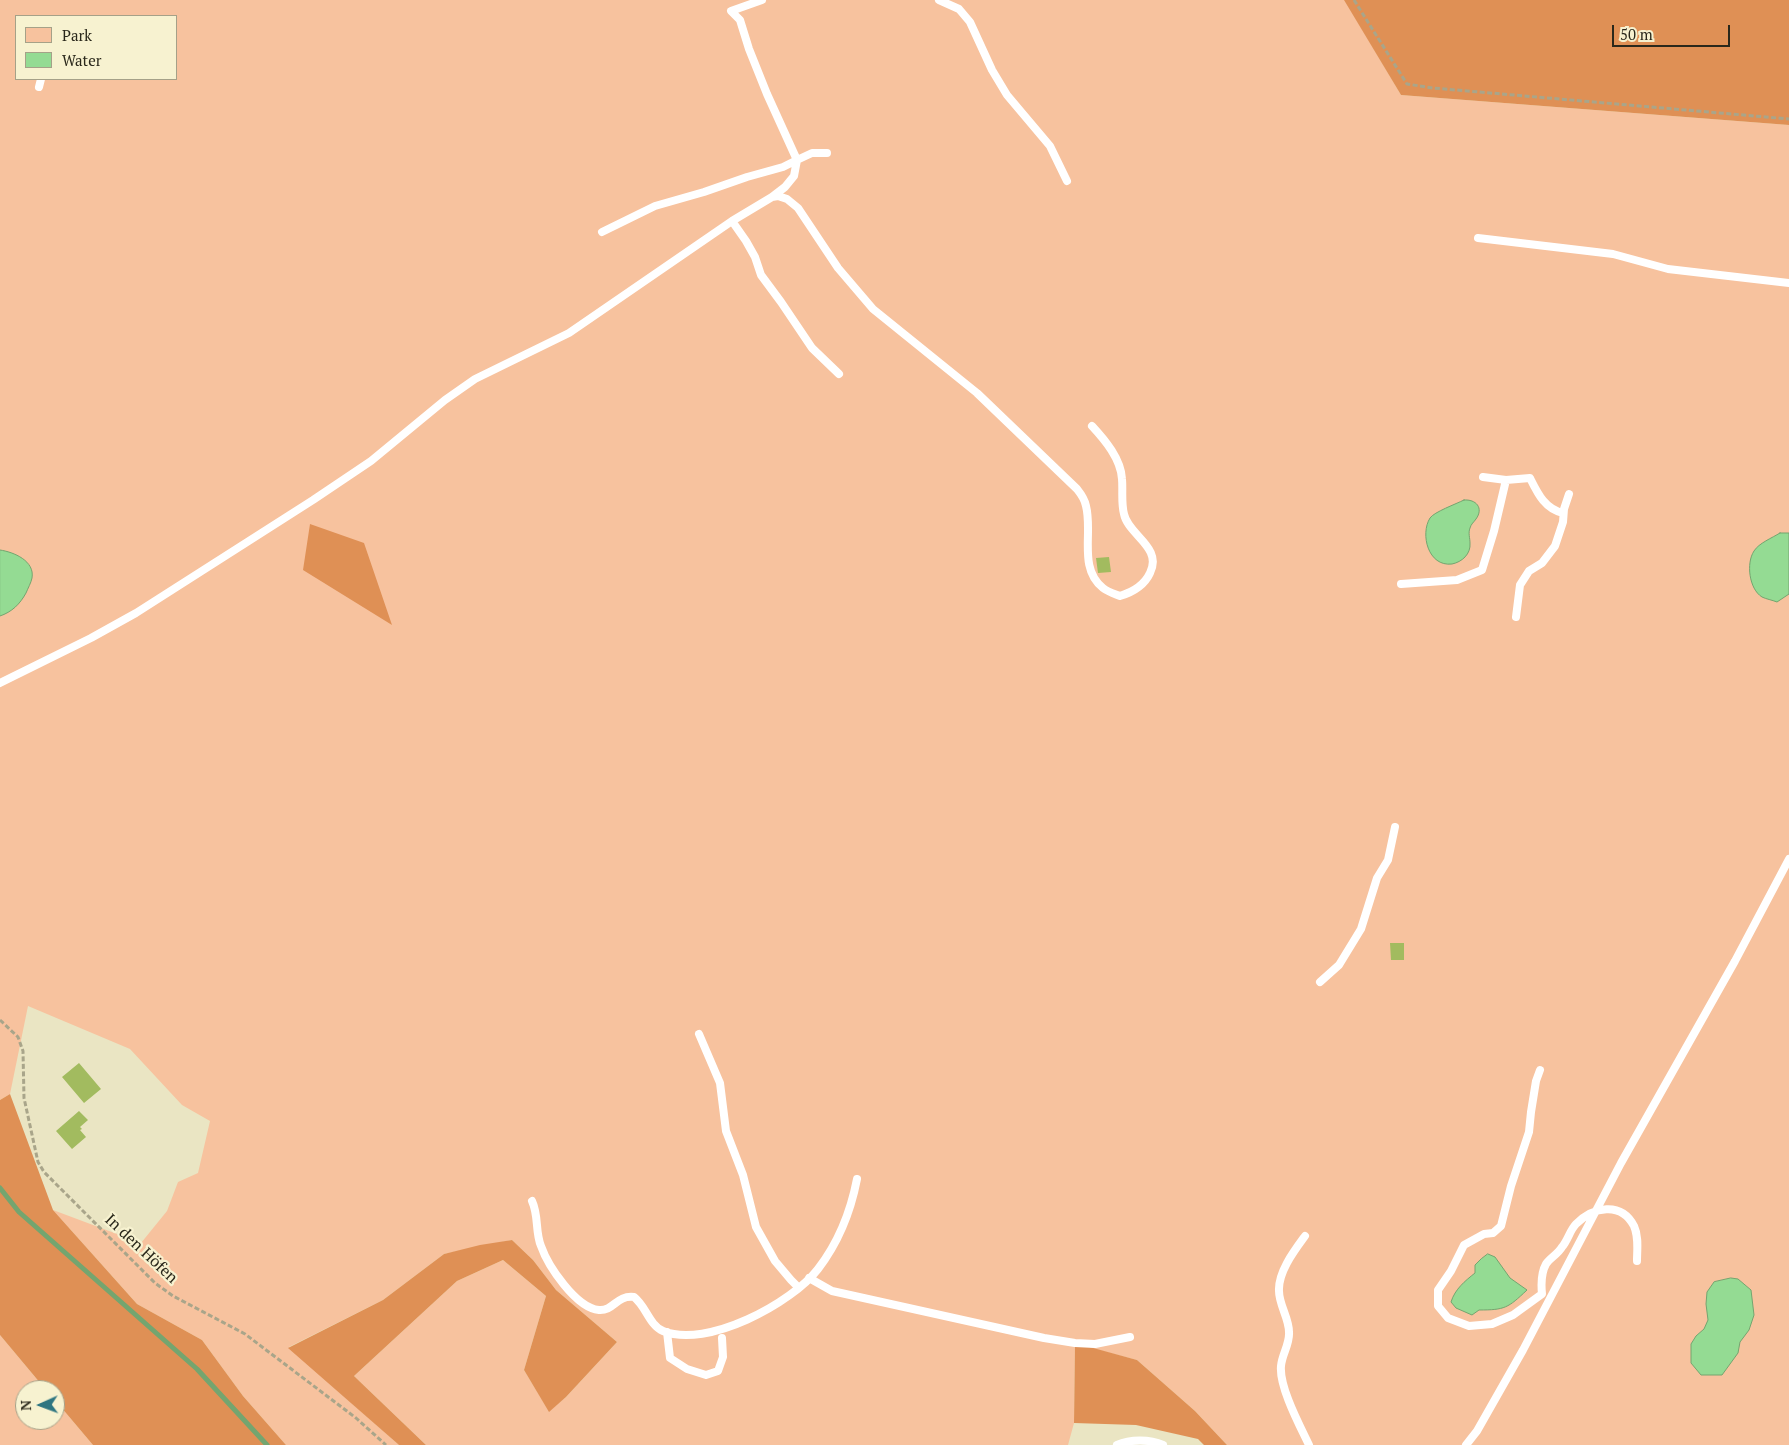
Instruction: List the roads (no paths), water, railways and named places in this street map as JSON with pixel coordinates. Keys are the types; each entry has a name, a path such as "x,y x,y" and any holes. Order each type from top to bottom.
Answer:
{"lane":[{"path":"0,683 91,638 136,613 371,461 445,400 468,384 569,334 732,221 785,187 794,176 797,160 767,94 740,20 732,11 762,0"},
{"path":"939,0 959,9 970,22 992,70 1007,95 1050,146 1066,181"},
{"path":"602,232 655,206 704,192 747,176 783,167 812,153 827,153"},
{"path":"772,197 778,196 787,199 798,208 838,268 873,309 977,393 1077,489 1086,506 1088,526 1087,547 1092,573 1103,588 1120,596 1141,586 1154,566 1152,555 1124,515 1122,476 1108,443 1092,426"},
{"path":"732,221 756,257 760,275 812,348 839,374"},
{"path":"1478,238 1613,254 1668,269 1789,284"},
{"path":"1483,477 1506,480 1530,478 1539,497 1553,511 1563,513"},
{"path":"1401,584 1457,580 1482,570 1494,531 1506,480"},
{"path":"1516,617 1520,585 1530,570 1542,563 1555,546 1569,494"},
{"path":"1320,982 1340,965 1361,929 1377,878 1388,860 1395,827"},
{"path":"1466,1445 1477,1431 1523,1350 1597,1210 1735,961 1789,859"},
{"path":"699,1034 720,1083 726,1131 743,1175 756,1227 775,1261 799,1288"},
{"path":"1540,1070 1532,1104 1529,1132 1511,1186 1501,1226 1493,1233 1484,1234 1464,1245 1451,1271 1438,1290 1438,1306 1448,1318 1469,1326 1492,1324 1513,1315 1542,1294 1541,1280 1546,1264 1562,1248 1575,1225 1597,1210 1609,1208 1625,1215 1634,1226 1638,1240 1637,1261"},
{"path":"532,1201 536,1214 540,1246 553,1271 567,1289 586,1305 601,1310 622,1298 634,1297 644,1306 654,1324 660,1330 697,1334 737,1325 799,1288 824,1261 833,1245 854,1194 857,1179"},
{"path":"1304,1236 1288,1262 1278,1292 1289,1328 1289,1336 1281,1363 1282,1378 1288,1399 1309,1445"},
{"path":"809,1278 832,1292 1044,1338 1095,1344 1130,1337"},
{"path":"667,1332 670,1358 687,1368 706,1375 718,1371 722,1357 722,1338"},
{"path":"1117,1445 1126,1441 1156,1442 1163,1445"}],"water":[{"path":"1464,500 1472,501 1479,508 1478,515 1469,530 1469,551 1459,561 1452,564 1444,564 1432,555 1428,548 1426,540 1427,525 1430,518 1436,513"},
{"path":"1780,533 1789,533 1789,594 1777,602 1762,597 1754,588 1750,576 1750,562 1756,548"},
{"path":"0,550 17,555 27,562 32,572 32,578 21,601 12,610 0,616"},
{"path":"1488,1254 1495,1257 1510,1278 1527,1290 1506,1307 1479,1310 1472,1315 1456,1308 1451,1302 1458,1289 1475,1273 1475,1265"},
{"path":"1731,1278 1738,1279 1751,1290 1754,1315 1749,1330 1740,1342 1738,1353 1722,1375 1701,1375 1691,1363 1691,1344 1704,1329 1708,1320 1707,1292 1714,1282"}],"waterway":[{"path":"0,1188 19,1212 197,1369 267,1445"}]}
